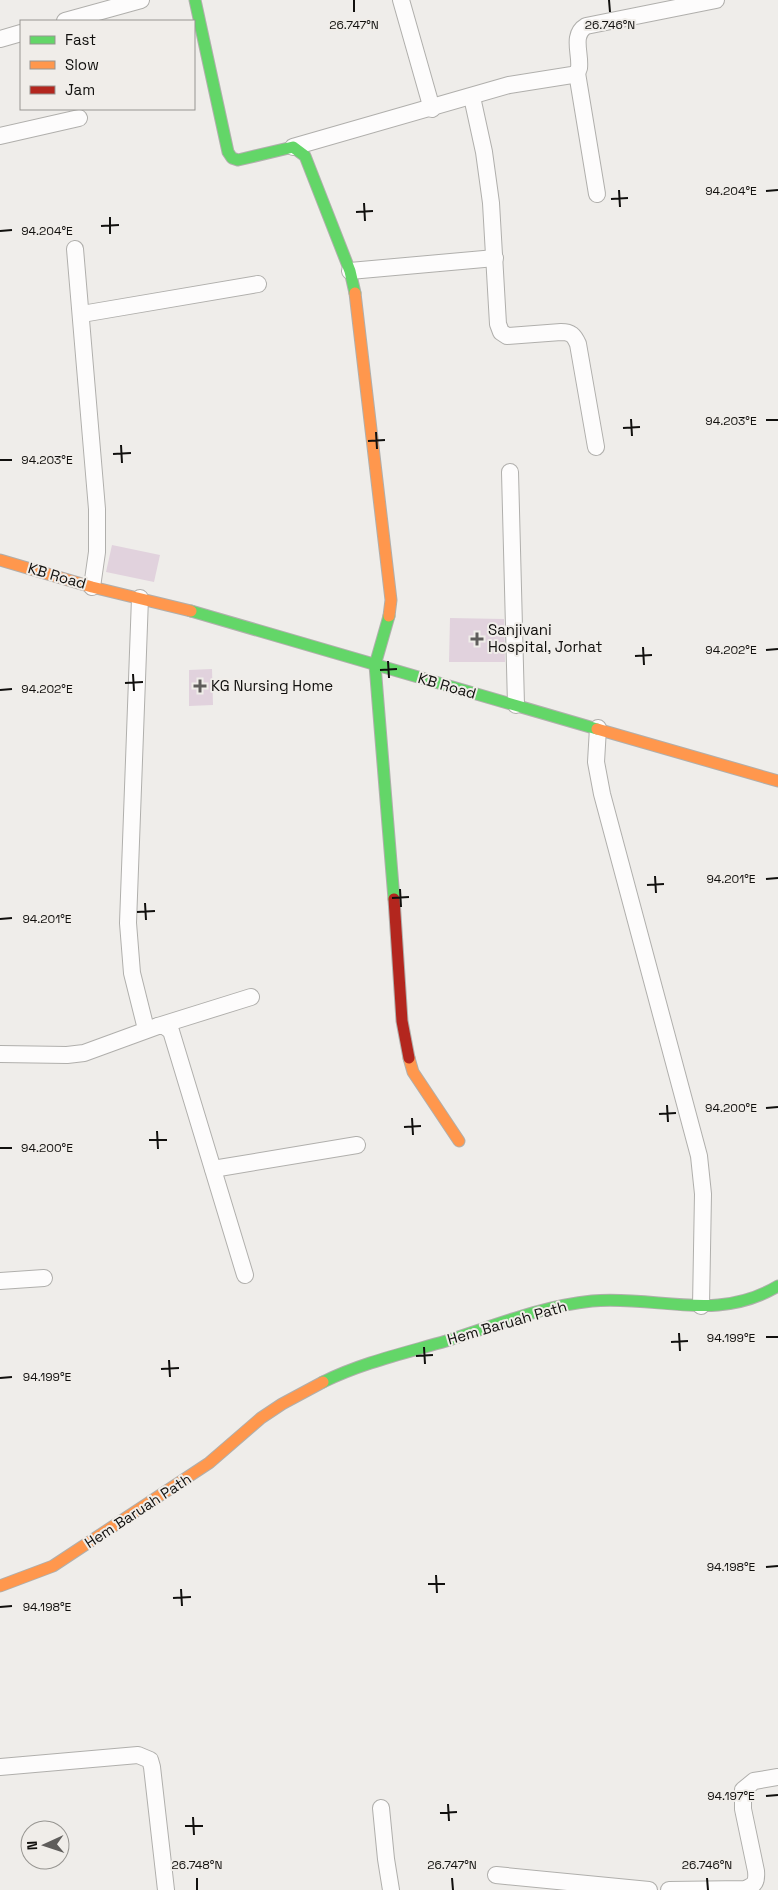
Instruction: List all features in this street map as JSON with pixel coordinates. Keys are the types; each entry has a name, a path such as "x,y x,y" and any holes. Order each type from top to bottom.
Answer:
{"street":[{"path":"69,20 141,0"},
{"path":"195,0 228,152 232,158 245,159 293,147 432,109 510,85 577,73"},
{"path":"401,0 432,109"},
{"path":"597,194 577,73 580,63 578,35 580,29 586,26 716,0"},
{"path":"0,39 20,33"},
{"path":"472,97 488,176 498,324 501,332 507,336 569,332 575,336 596,446"},
{"path":"0,136 78,118"},
{"path":"293,147 305,156 350,271 361,334 391,600 387,628 375,665 406,1047 417,1078 459,1141"},
{"path":"75,249 97,509 97,552 92,587"},
{"path":"350,271 495,258"},
{"path":"82,314 258,284"},
{"path":"510,472 516,705"},
{"name":"KB Road","path":"0,560 598,728 778,781"},
{"path":"140,598 128,923 132,972 152,1027"},
{"path":"598,728 596,762 601,788 700,1156 703,1194 701,1306"},
{"path":"0,1054 67,1055 84,1053 152,1027 250,997"},
{"path":"152,1027 164,1026 171,1031 245,1275"},
{"path":"213,1169 357,1145"},
{"path":"0,1281 44,1278"},
{"name":"Hem Baruah Path","path":"0,1586 53,1566 209,1463 261,1418 301,1393 332,1378 379,1360 567,1305 599,1301 701,1306 744,1303 760,1298 778,1286"},
{"path":"0,1767 138,1755 150,1760 166,1890"},
{"path":"669,1890 745,1889 753,1886 757,1881 756,1871 743,1809 743,1790 754,1781 778,1777"},
{"path":"381,1808 391,1890"},
{"path":"496,1875 649,1890"}],"building":[{"path":"112,545 160,555 154,582 106,572"},
{"path":"450,618 504,619 505,662 449,662"},
{"path":"212,669 213,705 189,706 189,670"}],"traffic: fast":[{"path":"195,0 228,152 232,158 238,160 293,147 305,156 350,271 355,293"},
{"path":"191,611 597,729"},
{"path":"389,616 375,665 394,899"},
{"path":"323,1382 368,1364 555,1307 592,1301 616,1300 686,1305 732,1303 755,1297 778,1286"}],"traffic: slow":[{"path":"355,293 391,600 389,616"},
{"path":"0,560 92,587 191,611"},
{"path":"597,729 778,781"},
{"path":"409,1058 413,1072 459,1141"},
{"path":"0,1586 53,1566 209,1463 261,1418 282,1404 323,1382"}],"traffic: jam":[{"path":"394,899 402,1021 409,1058"}],"place":[{"name":"Sanjivani Hospital, Jorhat","path":"477,639"},
{"name":"KG Nursing Home","path":"200,686"}]}
